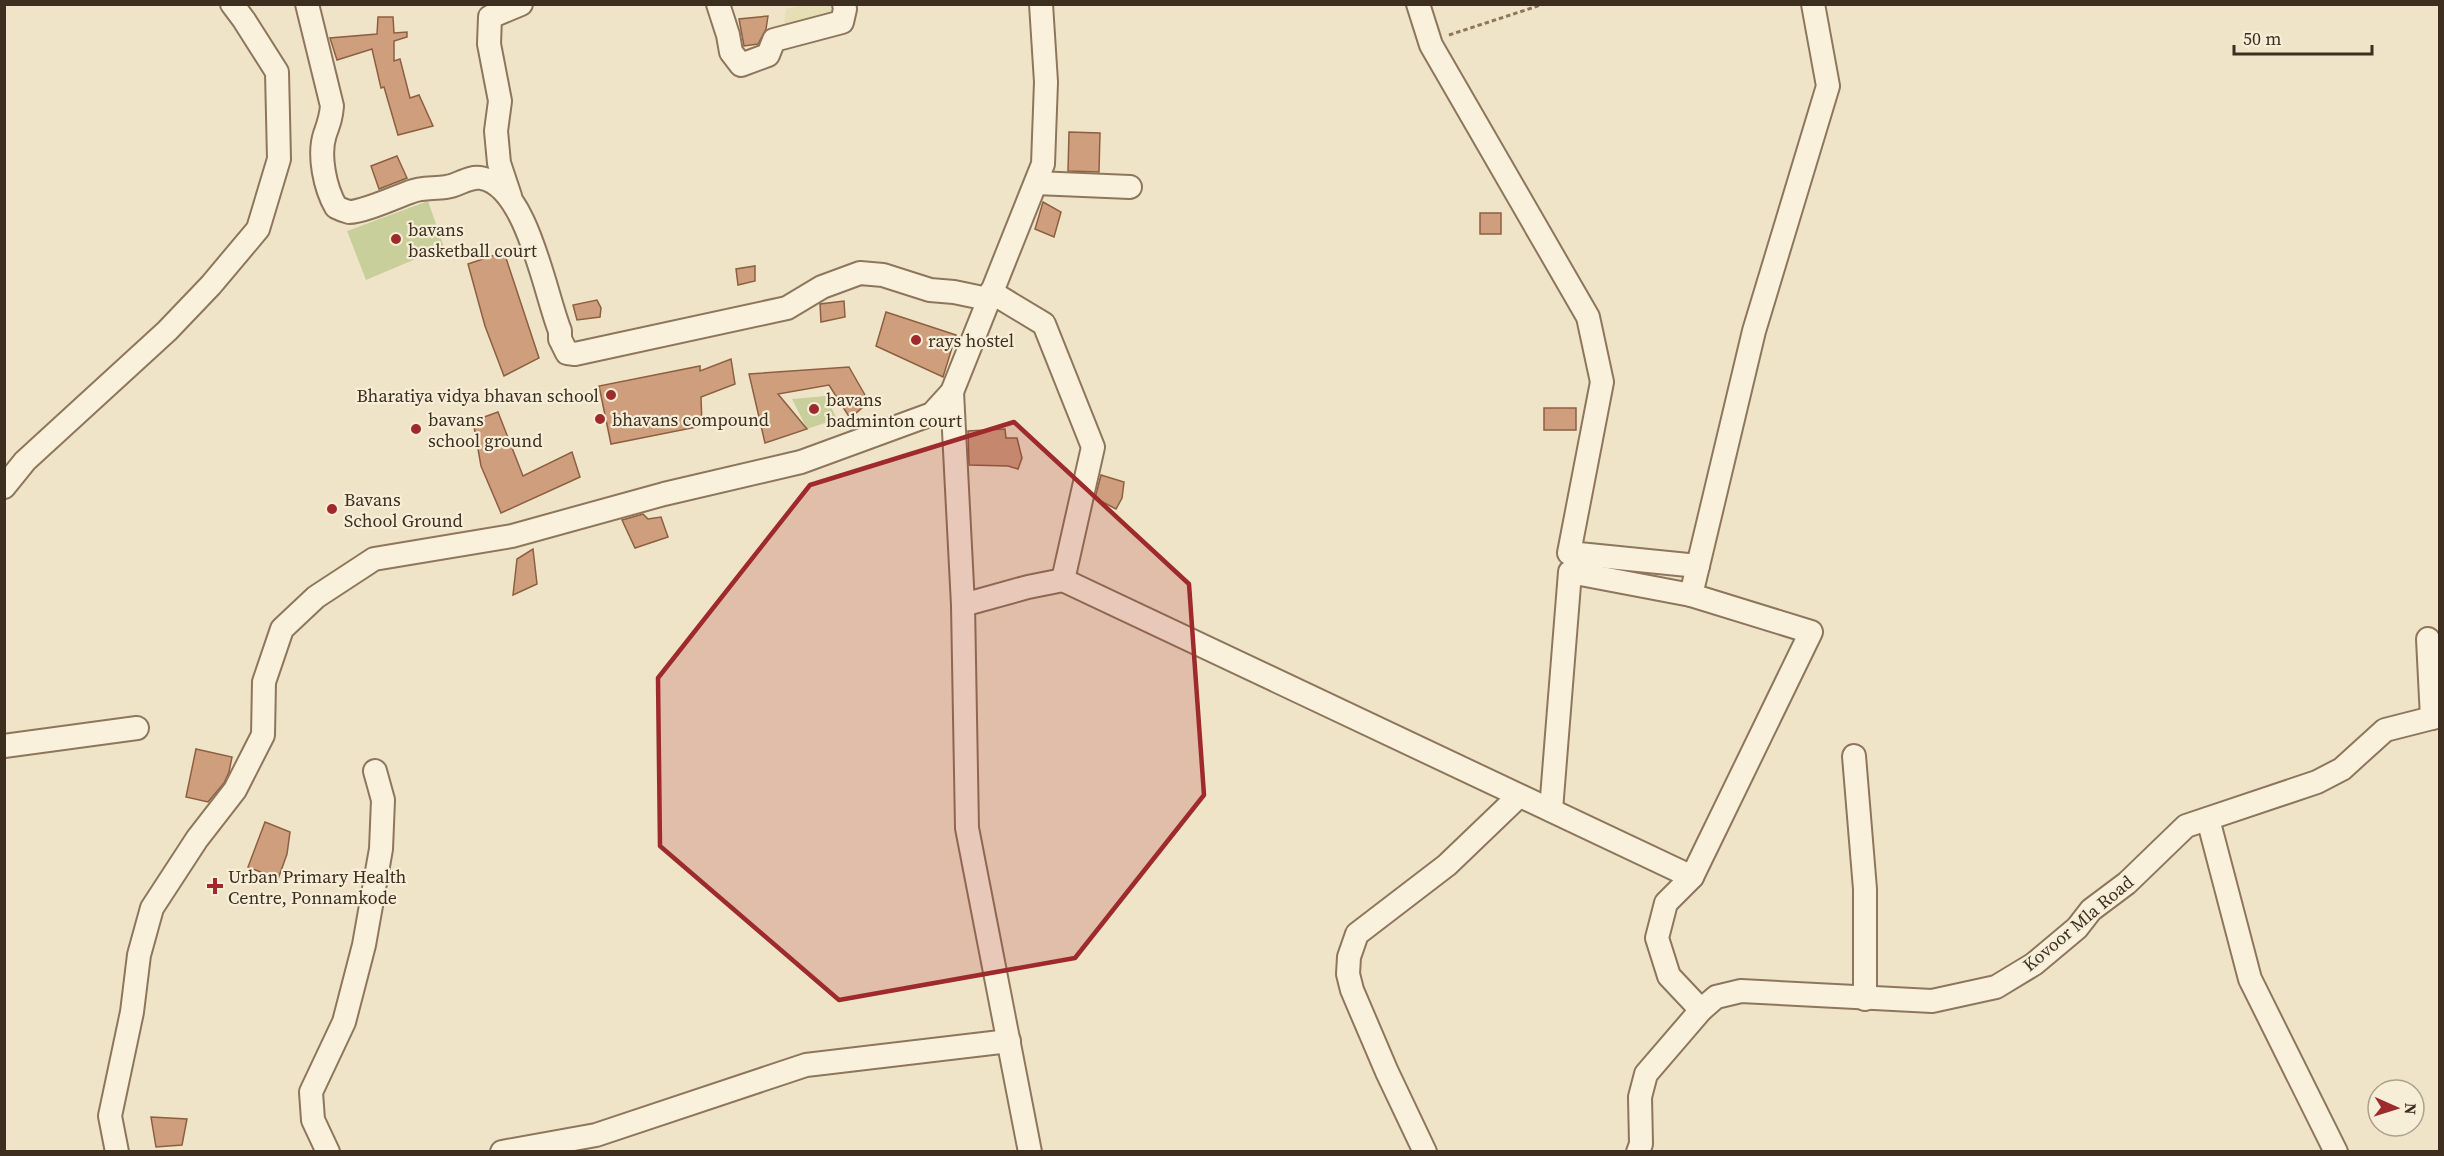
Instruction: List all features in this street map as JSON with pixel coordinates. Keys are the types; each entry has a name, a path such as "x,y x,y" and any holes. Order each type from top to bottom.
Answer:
{"street":[{"path":"4,487 25,461 167,331 211,285 258,229 279,159 277,72 232,4"},
{"path":"307,4 332,106 331,123 325,134 323,154 328,194 336,207 348,212 364,209 411,191 432,187 446,188 479,178 490,181 510,196"},
{"path":"521,4 490,17 489,44 500,101 496,131 500,163 510,196 535,253 560,331 560,339 567,353 575,354 787,308 822,287 860,273 883,275 930,290 988,297 1044,324 1093,447 1063,580"},
{"path":"717,4 728,34 731,52 741,65 768,55 774,40 842,22 844,4"},
{"path":"117,1152 110,1116 132,1012 139,955 152,908 197,839 235,790 263,735 264,682 282,629 316,597 374,559 512,536 664,494 801,462 932,414 952,392 1043,164 1046,82 1041,4"},
{"path":"1418,4 1430,42 1588,317 1602,382 1569,553 1698,566"},
{"path":"1691,595 1754,331 1828,86 1813,4"},
{"path":"1036,183 1130,188"},
{"path":"952,392 963,605 967,828 1030,1152"},
{"path":"1551,810 1570,572 1691,595 1811,632 1692,877 1666,903 1657,938 1669,976 1701,1010"},
{"path":"963,605 1063,580 1692,877"},
{"path":"2428,639 2436,717"},
{"name":"Kovoor Mla Road","path":"1641,1149 1640,1097 1646,1074 1701,1010 1716,997 1741,991 1932,1001 1996,987 2034,964 2078,928 2091,910 2127,884 2186,826 2317,782 2342,769 2385,730 2436,717"},
{"path":"4,746 137,728"},
{"path":"1854,756 1865,889 1865,999"},
{"path":"328,1152 313,1120 310,1092 344,1022 364,945 381,849 383,800 375,771"},
{"path":"1425,1152 1352,990 1348,974 1351,946 1357,934 1447,865 1519,796"},
{"path":"2208,819 2250,979 2336,1152"},
{"path":"502,1152 596,1135 806,1065 1009,1041"}],"path":[{"path":"1430,42 1544,4"}],"highlighted area":[{"path":"1014,422 1189,584 1204,795 1075,958 839,1000 660,846 658,678 810,485"}],"shaded area":[{"path":"804,5 836,5 833,19 791,26 784,22 786,9"}],"green space":[{"name":"bavans basketball court","path":"428,201 444,247 366,280 347,231"},
{"name":"bavans badminton court","path":"826,396 837,419 807,429 792,399"}],"building":[{"path":"768,16 766,29 758,44 744,46 739,19"},
{"path":"378,17 393,17 394,33 407,32 407,37 394,41 394,61 400,59 410,98 419,95 433,126 398,135 384,87 381,88 372,49 337,60 330,38 377,34"},
{"path":"1069,132 1100,133 1099,172 1068,171"},
{"path":"397,156 407,178 379,189 371,166"},
{"path":"1043,202 1061,212 1054,237 1035,229"},
{"path":"1480,213 1501,213 1501,234 1480,234"},
{"path":"504,252 539,358 504,376 485,326 468,264"},
{"path":"755,266 755,281 738,285 736,269"},
{"path":"597,300 601,308 600,317 577,320 573,305"},
{"path":"844,301 845,317 821,322 820,304"},
{"name":"rays hostel","path":"886,312 956,335 943,377 876,346"},
{"path":"731,359 735,384 701,397 702,426 611,444 599,386 700,366 700,371"},
{"path":"849,367 869,402 850,418 829,385 778,394 807,429 765,443 749,374"},
{"path":"1544,408 1576,408 1576,430 1544,430"},
{"path":"498,412 523,476 572,452 580,477 501,513 481,466 473,421"},
{"path":"1005,429 1006,438 1017,438 1022,458 1018,469 1008,466 969,465 968,431"},
{"path":"1101,475 1124,482 1122,498 1116,509 1095,498"},
{"path":"643,514 648,519 661,517 668,537 635,548 622,520"},
{"path":"533,549 537,584 513,595 517,559"},
{"path":"196,749 232,757 224,783 208,802 186,797"},
{"path":"265,822 290,832 287,854 278,879 248,867"},
{"path":"151,1117 187,1119 182,1145 156,1147"}],"place":[{"name":"bavans basketball court","path":"396,239"},
{"name":"rays hostel","path":"916,340"},
{"name":"Bharatiya vidya bhavan school","path":"611,395"},
{"name":"bavans badminton court","path":"814,409"},
{"name":"bhavans compound","path":"600,419"},
{"name":"bavans school ground","path":"416,429"},
{"name":"Bavans School Ground","path":"332,509"},
{"name":"Urban Primary Health Centre, Ponnamkode","path":"215,886"}]}
